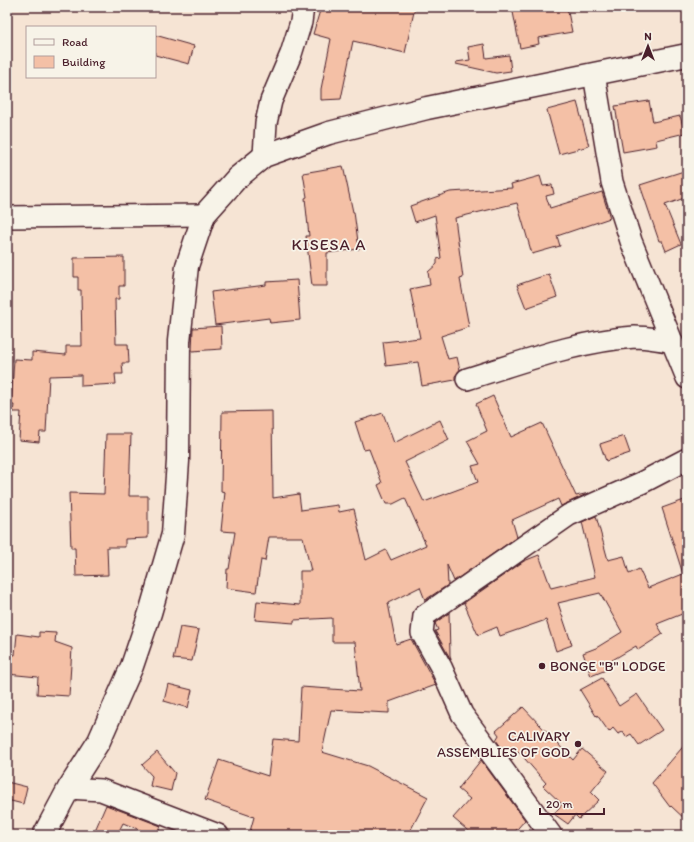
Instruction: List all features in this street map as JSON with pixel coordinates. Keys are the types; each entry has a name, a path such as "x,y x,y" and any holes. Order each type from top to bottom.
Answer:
{"street":[{"path":"264,156 266,122 270,101 291,54 301,22 303,7"},
{"path":"44,835 69,788 99,741 132,666 150,614 173,534 178,461 179,341 187,266 204,215 237,178 264,156 329,133 427,108 687,55"},
{"path":"594,74 612,182 631,241 656,306 687,378"},
{"path":"7,218 204,215"},
{"path":"637,337 647,324 656,306"},
{"path":"467,379 591,342 637,337 672,341"},
{"path":"551,835 462,714 441,667 422,633 424,616 569,515 641,483 687,459"},
{"path":"69,788 101,790 218,835"}],"building":[{"path":"321,7 415,7 405,53 353,41 341,99 321,100 321,89 331,39 313,34"},
{"path":"512,7 567,7 572,32 538,38 539,44 520,48"},
{"path":"156,35 194,46 189,64 156,55"},
{"path":"484,44 486,58 509,55 511,71 496,73 456,64 456,62 470,60 468,47"},
{"path":"649,101 653,122 680,116 685,133 656,140 657,146 623,152 615,106"},
{"path":"577,102 589,146 559,154 547,110"},
{"path":"343,166 354,212 359,249 327,253 327,286 312,286 306,236 309,236 305,198 307,197 303,173"},
{"path":"687,170 687,197 665,205 681,244 666,251 662,241 659,241 640,185"},
{"path":"540,176 543,186 552,185 554,194 546,196 550,208 602,192 610,218 557,236 560,246 532,254 517,203 455,218 463,278 460,279 469,327 441,336 448,359 457,357 460,370 455,376 455,380 422,386 418,362 386,366 383,342 420,338 410,289 430,285 428,272 437,264 437,259 441,258 435,215 415,222 410,206 450,192 512,188 511,184"},
{"path":"124,257 124,286 119,286 119,299 115,299 116,344 128,344 129,363 122,363 123,374 115,374 116,384 81,386 81,375 49,376 46,432 40,432 39,442 19,440 21,412 13,412 14,405 11,405 14,359 32,360 32,352 66,355 66,346 82,346 81,290 78,290 78,277 74,277 74,258"},
{"path":"549,274 557,297 526,308 517,285"},
{"path":"297,280 300,320 270,323 269,318 215,325 211,292 266,285 266,282"},
{"path":"221,326 222,349 192,351 193,328"},
{"path":"493,396 511,437 542,423 576,496 589,493 561,506 558,499 512,520 517,537 454,581 447,565 448,585 425,600 420,587 388,603 396,644 411,639 436,685 389,702 389,713 331,710 322,752 368,766 428,797 408,835 249,835 254,817 205,800 219,760 268,776 273,739 298,741 301,687 360,691 355,642 332,642 332,618 294,620 294,623 255,620 257,601 300,605 300,571 311,571 303,537 269,537 265,561 261,560 256,592 226,588 227,569 229,569 235,532 221,531 225,492 221,491 222,412 272,411 273,498 299,494 301,510 338,505 339,512 354,509 366,560 386,550 391,560 426,545 405,498 393,504 386,504 378,485 382,483 369,449 364,450 355,422 383,413 394,443 440,420 449,440 405,462 424,502 478,482 472,466 480,464 467,441 487,431 476,404"},
{"path":"106,434 131,434 129,496 148,496 148,538 125,539 125,547 107,547 108,575 76,576 75,548 71,548 69,493 104,494"},
{"path":"624,436 630,453 606,461 600,444"},
{"path":"687,499 687,612 657,624 663,634 638,650 636,646 604,665 606,670 591,676 583,653 596,648 622,632 600,593 558,603 572,645 556,651 546,620 500,636 497,627 478,635 464,603 524,561 539,555 551,588 595,577 582,522 596,516 608,560 624,556 629,574 639,569 648,588 683,574 662,508"},
{"path":"449,613 451,660 435,631 438,630 435,623"},
{"path":"180,627 199,630 192,661 173,659"},
{"path":"39,632 56,633 55,642 72,648 69,696 37,694 38,677 7,674 7,654 15,655 17,634 39,637"},
{"path":"602,678 619,706 637,694 662,730 639,745 631,734 626,737 623,732 618,734 613,728 609,732 597,715 596,716 580,690"},
{"path":"168,684 192,690 188,708 164,701"},
{"path":"523,707 573,760 582,749 608,771 591,792 599,800 579,819 575,815 568,824 554,814 562,804 543,786 546,783 518,751 511,761 496,740 499,735 496,731"},
{"path":"687,742 687,821 671,806 670,807 652,783"},
{"path":"157,752 175,773 171,791 150,786 152,776 142,765"},
{"path":"481,760 525,820 512,835 473,835 453,818 470,799 458,789"},
{"path":"7,782 27,787 23,804 7,800"},
{"path":"106,805 161,826 157,835 152,835 123,823 117,835 93,835"}],"place":[{"name":"BONGE \"B\" LODGE","path":"542,666"},
{"name":"CALIVARY ASSEMBLIES OF GOD","path":"578,744"}],"district":[{"name":"KISESA A","path":"329,244"}]}
